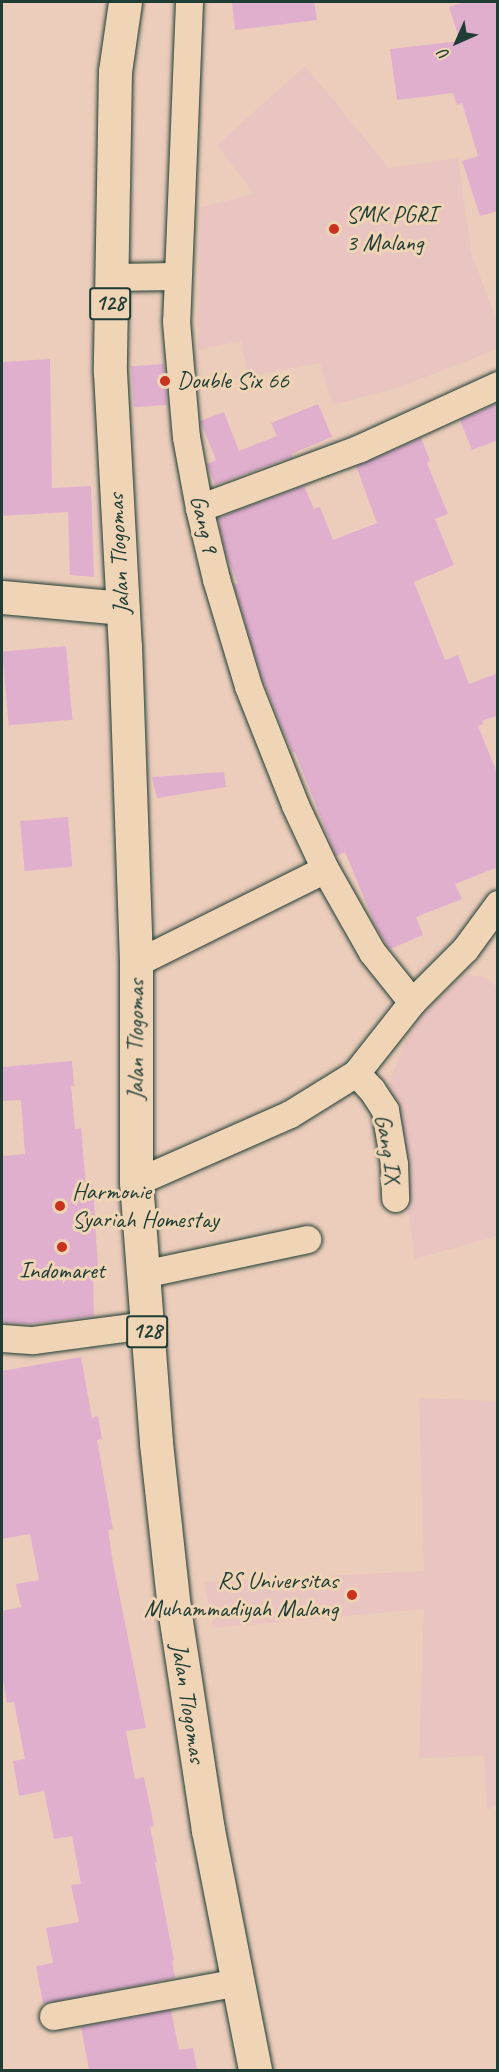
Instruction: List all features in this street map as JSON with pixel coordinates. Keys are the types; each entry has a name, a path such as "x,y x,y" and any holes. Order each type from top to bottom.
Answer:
{"main road":[{"name":"Jalan Tlogomas","path":"125,2 115,70 110,372 136,963 136,1182 163,1524 174,1608 208,1830 255,2070"},
{"path":"2,597 122,608"}],"street":[{"name":"Gang 9","path":"189,2 176,276 179,380 186,437 199,507 216,579 248,686 291,794 325,869 372,952 412,1002"},
{"path":"110,277 176,276"},
{"path":"199,507 360,448 498,385"},
{"path":"136,963 325,869"},
{"path":"136,1182 290,1114 357,1073 412,1002 465,949 498,904"},
{"name":"Gang IX","path":"357,1073 385,1110 394,1164 396,1198"},
{"path":"143,1274 307,1239"},
{"path":"2,1338 33,1340 147,1325"},
{"path":"53,2016 237,1982"}],"shaded area":[{"name":"SMK PGRI 3 Malang","path":"305,66 389,168 458,158 471,252 497,322 497,349 400,387 333,405 320,363 248,376 241,341 198,350 201,207 254,194 217,145"},
{"path":"466,974 487,978 497,987 497,1236 415,1259 389,1082 405,1043 421,1016"},
{"name":"RS Universitas Muhammadiyah Malang","path":"419,1398 497,1401 498,1805 487,1810 484,1756 419,1758 424,1609 213,1628 204,1582 424,1571"}],"building":[{"path":"232,2 314,2 317,20 235,30"},
{"path":"465,2 498,2 498,211 480,216 462,161 478,156 462,103 457,105 453,93 397,100 390,49 460,41 449,7"},
{"path":"50,359 52,488 91,486 94,577 70,575 68,512 2,516 2,362"},
{"path":"164,364 167,405 134,407 131,366"},
{"path":"498,403 498,440 472,450 460,420"},
{"path":"318,404 332,437 291,454 292,457 215,485 207,464 216,460 200,421 224,412 239,451 277,436 271,423"},
{"path":"421,438 430,461 427,463 448,514 435,519 454,565 414,582 445,660 458,655 469,684 498,673 498,715 482,721 483,724 478,726 498,775 498,867 455,884 462,899 416,917 423,935 390,949 377,929 345,852 336,856 295,752 293,753 279,720 261,674 234,585 238,583 226,555 218,518 304,486 314,509 320,507 333,540 377,523 356,466"},
{"path":"66,646 72,720 9,725 2,652"},
{"path":"224,772 226,787 157,798 152,777"},
{"path":"68,817 72,867 25,871 20,821"},
{"path":"72,1061 74,1086 71,1086 75,1129 81,1128 86,1186 93,1185 98,1268 93,1268 94,1316 29,1324 2,1323 2,1156 25,1154 21,1100 2,1101 2,1067"},
{"path":"81,1357 92,1418 98,1416 102,1439 97,1440 113,1529 108,1530 113,1563 146,1728 126,1731 135,1779 144,1777 154,1826 150,1827 174,1960 172,1961 175,1978 43,2004 36,1966 53,1963 46,1928 79,1922 71,1885 81,1884 72,1836 54,1839 44,1791 19,1796 13,1761 25,1759 14,1702 7,1703 2,1674 2,1611 21,1607 16,1584 39,1580 30,1534 2,1539 2,1371"},
{"path":"171,2010 179,2050 193,2048 197,2070 89,2070 81,2027"}],"place":[{"name":"SMK PGRI 3 Malang","path":"334,229"},
{"name":"Double Six 66","path":"165,381"},
{"name":"Harmonie Syariah Homestay","path":"60,1206"},
{"name":"Indomaret","path":"62,1247"},
{"name":"RS Universitas Muhammadiyah Malang","path":"352,1595"}]}
